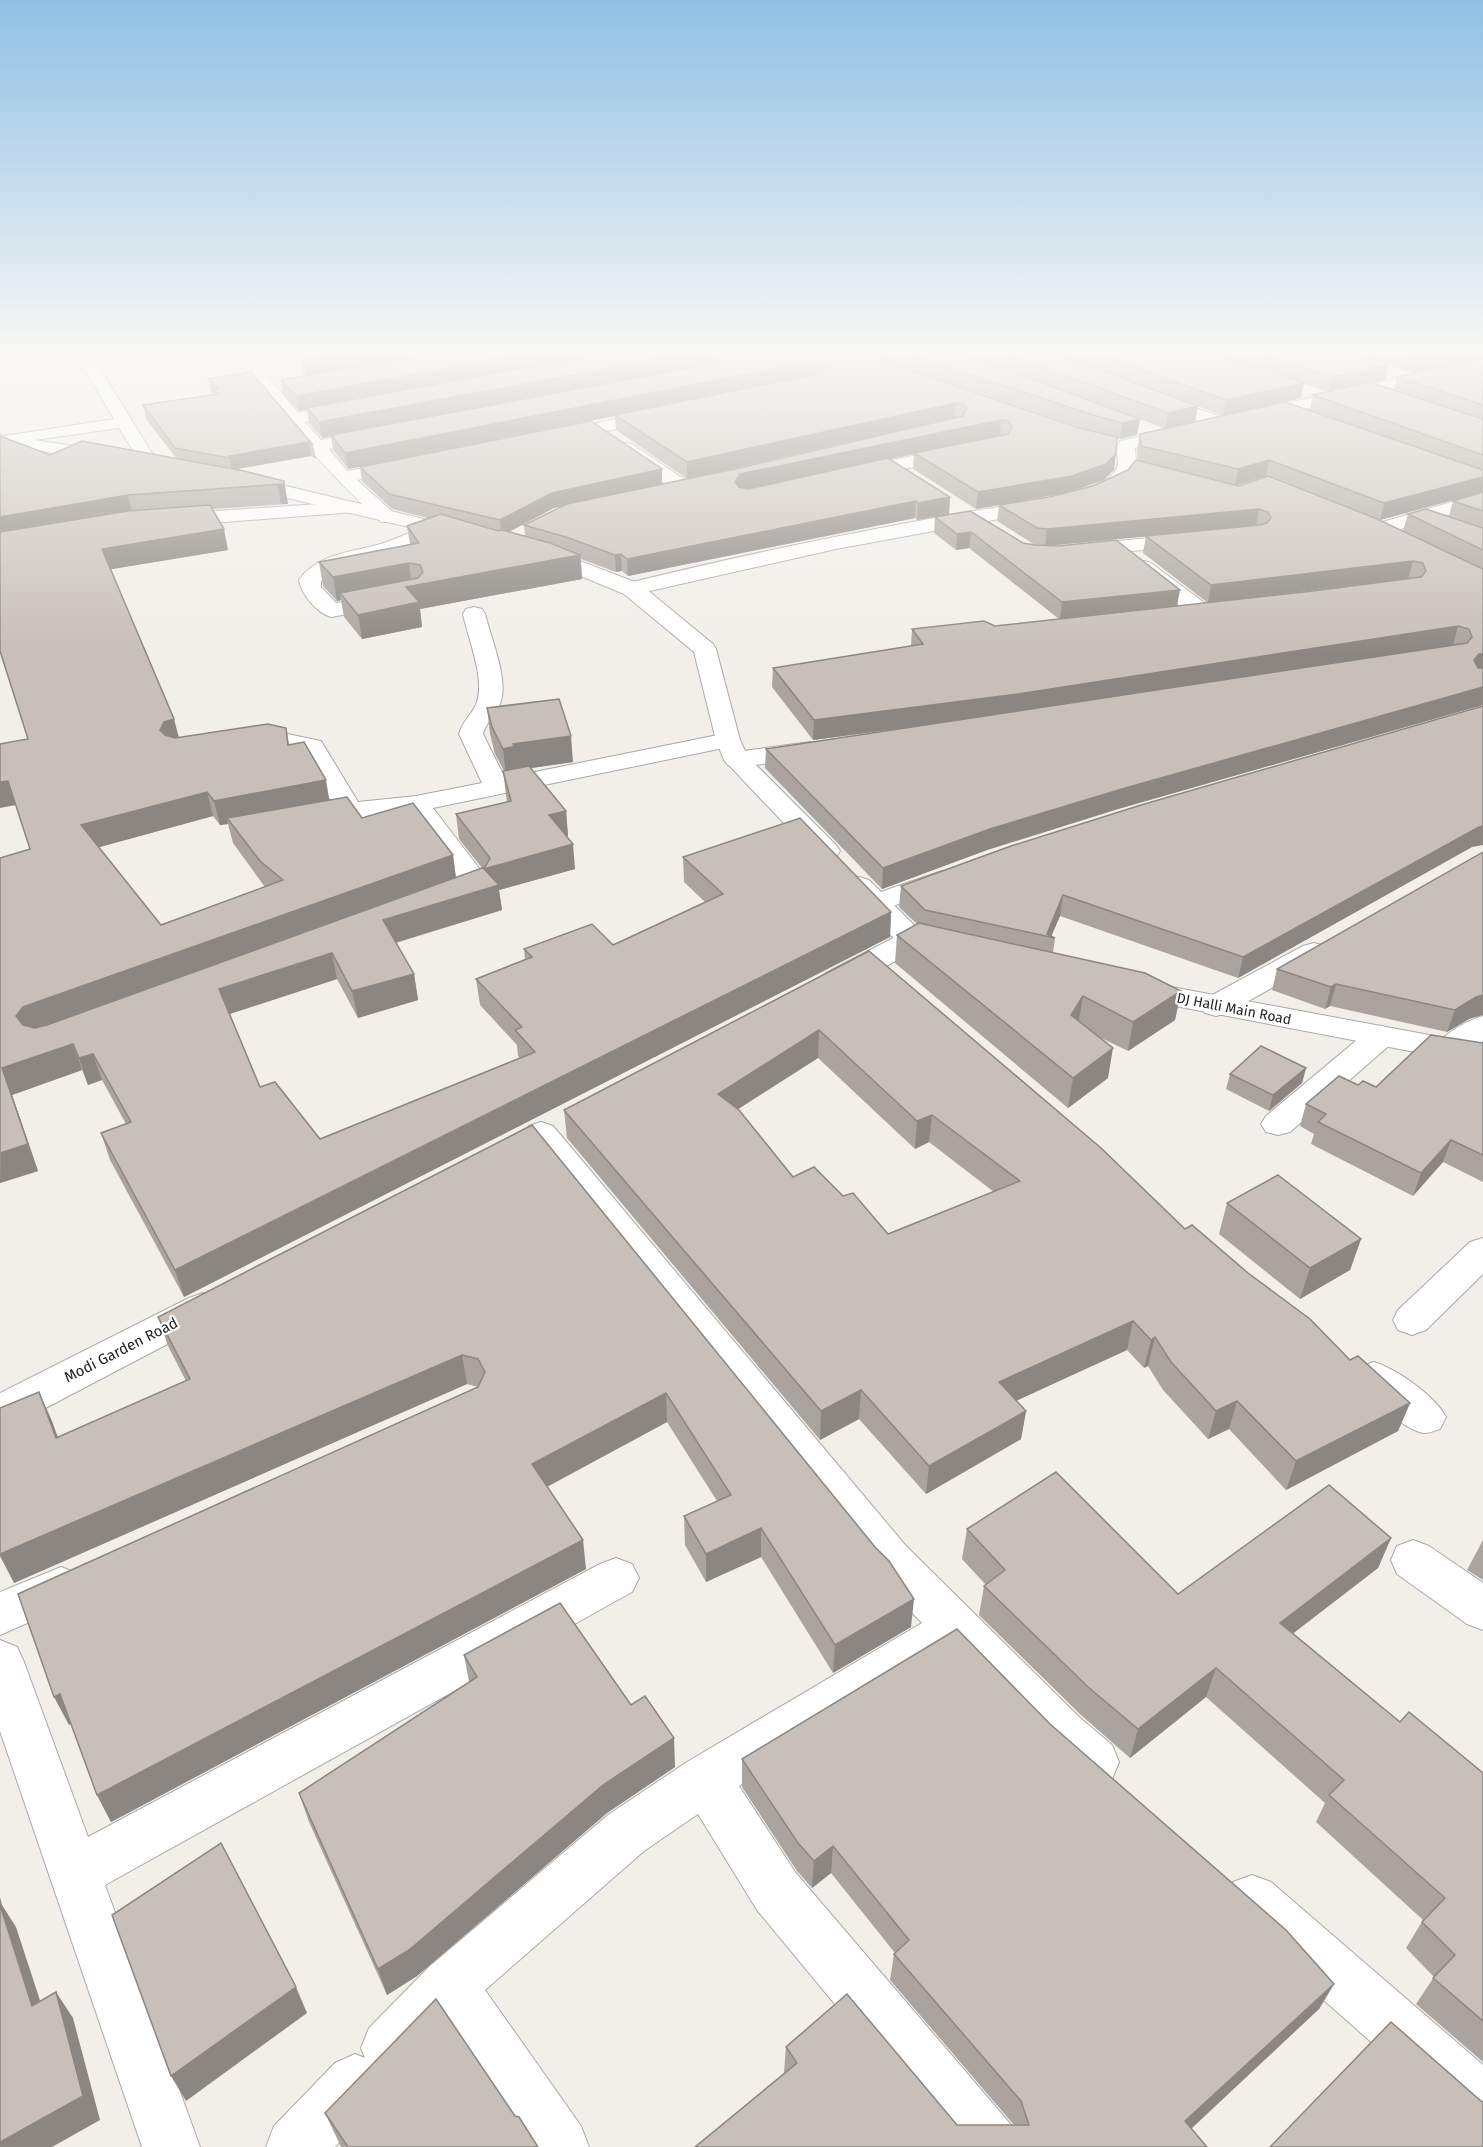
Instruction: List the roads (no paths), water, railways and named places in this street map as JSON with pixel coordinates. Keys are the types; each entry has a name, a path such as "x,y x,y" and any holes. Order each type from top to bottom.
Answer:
{"street":[{"path":"73,452 160,466 149,452"},
{"path":"322,452 344,477 388,518"},
{"path":"632,452 684,488"},
{"path":"835,478 954,452"},
{"path":"1114,452 1125,466 1149,472"},
{"path":"632,589 733,563 970,517 1068,501 1095,492 1125,466 1126,452"},
{"path":"344,477 424,462"},
{"path":"890,466 910,479"},
{"path":"226,479 388,518 442,528 482,540"},
{"path":"662,492 704,483"},
{"path":"1379,529 1483,499"},
{"path":"950,504 998,534"},
{"path":"154,521 348,508"},
{"path":"1422,517 1453,528"},
{"path":"1358,521 1379,529 1483,581"},
{"path":"404,597 331,610 311,588 310,580 328,564 385,549 442,528"},
{"path":"1055,553 1210,538"},
{"path":"1118,547 1202,612"},
{"path":"511,548 560,560 632,589 705,649 733,750 912,940 970,953"},
{"path":"1174,615 1226,610"},
{"path":"474,614 490,683 490,699 486,708 472,725 471,734 497,787"},
{"path":"216,747 273,738 312,746 350,811"},
{"path":"308,819 350,811 416,804 497,787 733,750 830,747"},
{"path":"416,804 477,884 421,905"},
{"path":"876,903 965,870"},
{"path":"809,994 884,972 912,940"},
{"path":"1216,1006 1336,940"},
{"name":"DJ Halli Main Road","path":"1107,983 1216,1006 1483,1055"},
{"path":"1449,1048 1483,1026"},
{"path":"1278,1124 1381,1036"},
{"path":"542,1134 890,1560 1062,1734 1124,1789"},
{"path":"1412,1320 1483,1252"},
{"name":"Modi Garden Road","path":"0,1412 233,1293"},
{"path":"1350,1360 1425,1417"},
{"path":"1413,1560 1483,1609"},
{"path":"0,1614 98,1570"},
{"path":"74,1873 616,1578"},
{"path":"295,2147 449,1985 626,1833 705,1779 956,1628"},
{"path":"0,1662 10,1727 74,1873 171,2147"},
{"path":"705,1779 776,1891 991,2147"},
{"path":"1223,1876 1483,2103"},
{"path":"449,1985 560,2147"}]}
